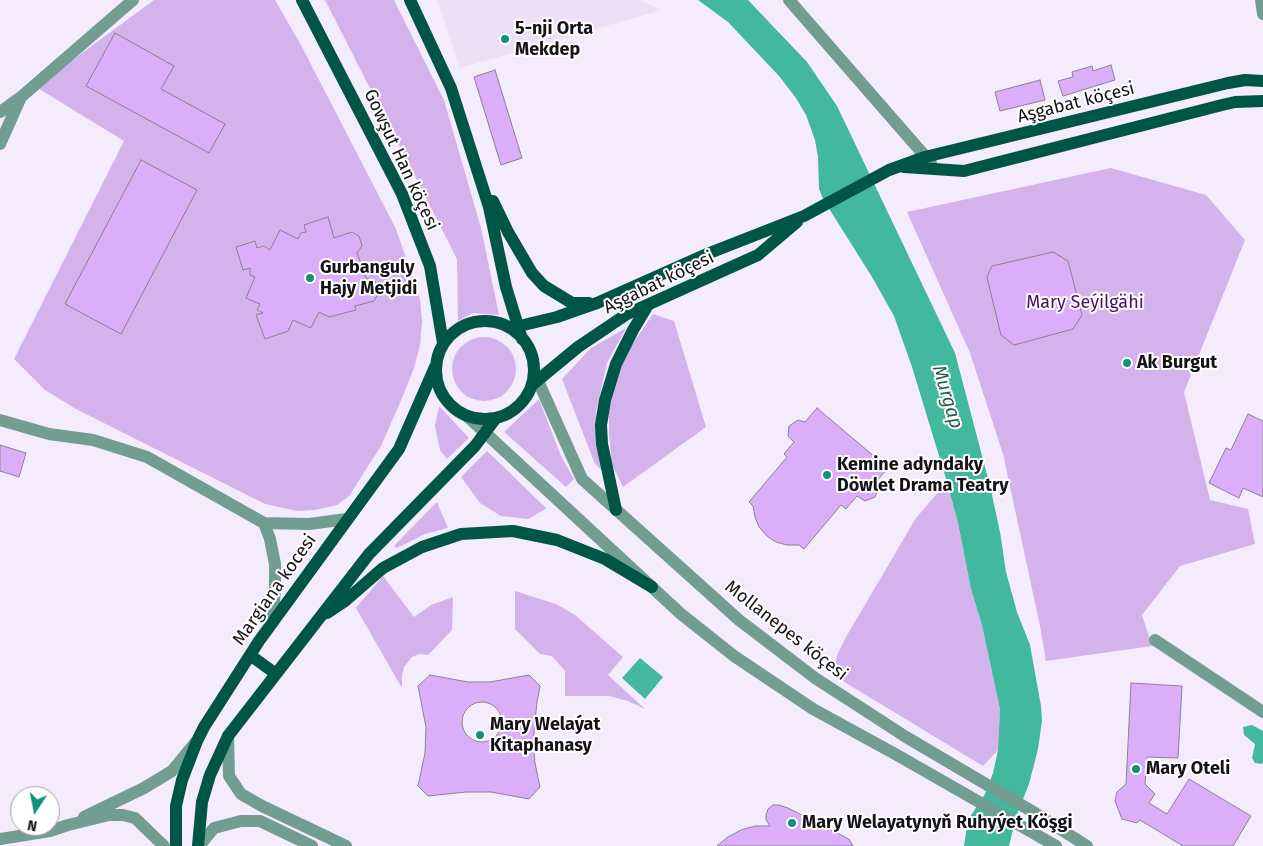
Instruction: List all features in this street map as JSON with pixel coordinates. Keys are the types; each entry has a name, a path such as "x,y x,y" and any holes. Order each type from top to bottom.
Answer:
{"main road":[{"name":"Gowşut Han köçesi","path":"302,0 402,194 430,266 443,343"},
{"path":"410,0 451,88 489,207 517,331 533,359 534,379 526,397 508,414 496,418 481,419 467,416 453,408 443,396 437,382 435,367 443,343 454,332 467,324 482,321 497,323 517,331"},
{"name":"Aşgabat köçesi","path":"534,379 627,314 758,255 804,216 894,168 925,157 1228,83 1245,80 1263,81"},
{"path":"894,168 964,171 1235,102 1263,102"},
{"path":"480,175 508,232 532,273 544,286 572,303 597,303"},
{"name":"Aşgabat köçesi","path":"517,331 597,303 707,254 804,216"},
{"path":"616,510 602,444 601,425 605,400 616,364 648,305"},
{"name":"Margiana kocesi","path":"176,846 176,806 182,780 197,741 272,623 399,449 435,367"},
{"path":"199,846 202,802 210,775 228,736 318,618 370,554 474,446 496,418"},
{"path":"318,618 345,600 383,568 422,547 461,534 513,530 557,540 605,559 652,587"},
{"path":"250,655 276,674"}],"street":[{"path":"0,112 21,97 133,0"},
{"path":"789,0 936,169"},
{"path":"1261,0 1263,14"},
{"path":"0,144 21,97"},
{"name":"Mollanepes köçesi","path":"534,379 582,479 739,620 815,678 906,737 1087,846"},
{"path":"467,416 682,614 734,656 813,709 1026,828 1038,841 1056,846"},
{"path":"0,420 49,434 92,440 147,457 264,523 309,524 347,519"},
{"path":"264,523 270,539 275,564 272,623"},
{"path":"1155,640 1263,712"},
{"path":"228,736 229,776 241,794 346,846"},
{"path":"896,755 906,737"},
{"path":"68,825 144,788 172,771 197,741"},
{"path":"0,839 50,831 109,815 123,815 135,818 164,846"},
{"path":"199,846 214,828 241,821 260,821 312,846"}],"shaded area":[{"name":"5-nji Orta Mekdep","path":"437,0 640,0 662,10 460,68"}],"green space":[{"path":"154,0 275,0 302,47 396,229 420,299 422,321 420,345 414,368 381,446 349,496 337,505 315,510 297,511 265,504 76,409 45,390 14,359 124,141 36,87"},
{"path":"325,0 394,0 444,100 481,228 499,315 473,313 458,321 457,259"},
{"name":"Mary Seýilgähi","path":"1111,168 1206,195 1245,240 1184,392 1210,500 1248,509 1255,544 1180,566 1142,615 1152,646 1046,661 1003,454 970,353 907,212"},
{"path":"653,314 674,321 706,427 623,487 612,465 609,434 609,397 625,355"},
{"path":"626,328 607,363 596,412 597,436 604,472 595,464 562,379 591,348"},
{"path":"484,337 496,340 507,346 513,357 516,369 513,381 507,392 496,398 484,401 472,398 461,392 455,381 452,369 455,357 461,346 472,340"},
{"path":"539,399 561,456 574,479 566,487 504,432"},
{"path":"439,406 469,438 447,459 440,450 435,426"},
{"path":"487,451 547,508 528,519 501,516 480,503 461,477"},
{"path":"947,482 958,523 971,589 982,625 1000,709 998,750 983,766 841,680 836,673 837,655 846,637 916,518"},
{"path":"437,502 448,528 425,534 397,548 394,546"},
{"path":"383,576 414,617 431,605 453,597 452,630 428,655 419,654 412,657 404,667 402,688 356,608"},
{"path":"515,591 556,604 575,615 623,657 608,675 645,709 628,701 609,696 565,696 565,671 552,656 540,654 515,629"}],"water":[{"name":"Murgap","path":"698,0 748,0 807,62 837,106 955,353 990,486 1006,572 1017,612 1030,645 1041,706 1042,721 1038,749 1029,784 1016,817 1009,846 964,846 968,820 985,794 993,773 998,750 1000,709 982,625 971,589 958,523 947,482 912,367 894,316 823,199 819,189 818,157 815,140 806,115 796,98 779,76 728,22"},
{"path":"640,658 663,677 645,699 622,678"},
{"path":"1252,725 1263,731 1262,764 1255,763 1252,758 1255,744 1244,735 1243,727"}],"building":[{"path":"115,33 174,66 161,89 225,124 209,153 86,86"},
{"path":"1111,65 1115,80 1063,96 1058,81 1073,77 1072,72 1092,66 1093,71"},
{"path":"495,70 522,158 501,165 474,77"},
{"path":"1040,80 1045,100 1000,111 995,92"},
{"path":"141,160 197,190 121,334 65,304"},
{"name":"Gurbanguly Hajy Metjidi","path":"328,217 334,238 352,232 359,236 362,246 357,253 366,278 376,282 379,292 374,301 355,306 356,310 329,317 319,312 311,328 293,320 288,331 265,339 256,315 263,313 257,310 260,304 246,298 255,277 250,275 250,268 243,270 236,247 255,241 257,248 264,246 270,250 280,230 298,239 301,233 306,232 304,225"},
{"path":"1053,252 1068,261 1082,315 1073,329 1014,345 1001,335 987,277 992,266"},
{"name":"Kemine adyndaky Döwlet Drama Teatry","path":"817,408 888,468 876,482 878,490 875,497 865,501 857,496 846,509 841,505 804,549 799,545 787,545 776,542 767,536 759,527 753,506 749,502 787,457 784,454 794,442 788,436 789,426 798,420 805,422"},
{"path":"1248,414 1263,421 1263,497 1243,488 1239,498 1209,483 1226,448 1231,450"},
{"path":"0,445 26,453 19,477 0,471"},
{"name":"Mary Welaýat Kitaphanasy","path":"430,675 468,682 490,682 529,675 540,686 533,742 540,787 529,799 491,792 466,792 428,796 418,786 425,753 426,727 418,686"},
{"name":"Mary Oteli","path":"1131,683 1182,686 1178,758 1147,757 1145,784 1155,794 1149,803 1167,814 1189,779 1251,816 1233,846 1183,846 1140,820 1137,823 1122,819 1115,801 1117,792 1126,784"},
{"path":"478,702 486,702 493,705 499,711 502,722 499,733 493,739 486,742 478,742 471,739 465,733 462,726 462,718 465,711 471,705"},
{"name":"Mary Welayatynyň Ruhyýet Köşgi","path":"773,805 788,808 849,839 853,846 717,846 741,830 755,826 770,826 766,820 766,815 768,809"}],"place":[{"name":"5-nji Orta Mekdep","path":"505,39"},
{"name":"Gurbanguly Hajy Metjidi","path":"310,278"},
{"name":"Ak Burgut","path":"1127,363"},
{"name":"Kemine adyndaky Döwlet Drama Teatry","path":"827,475"},
{"name":"Mary Welaýat Kitaphanasy","path":"480,735"},
{"name":"Mary Oteli","path":"1136,769"},
{"name":"Mary Welayatynyň Ruhyýet Köşgi","path":"792,823"}]}
